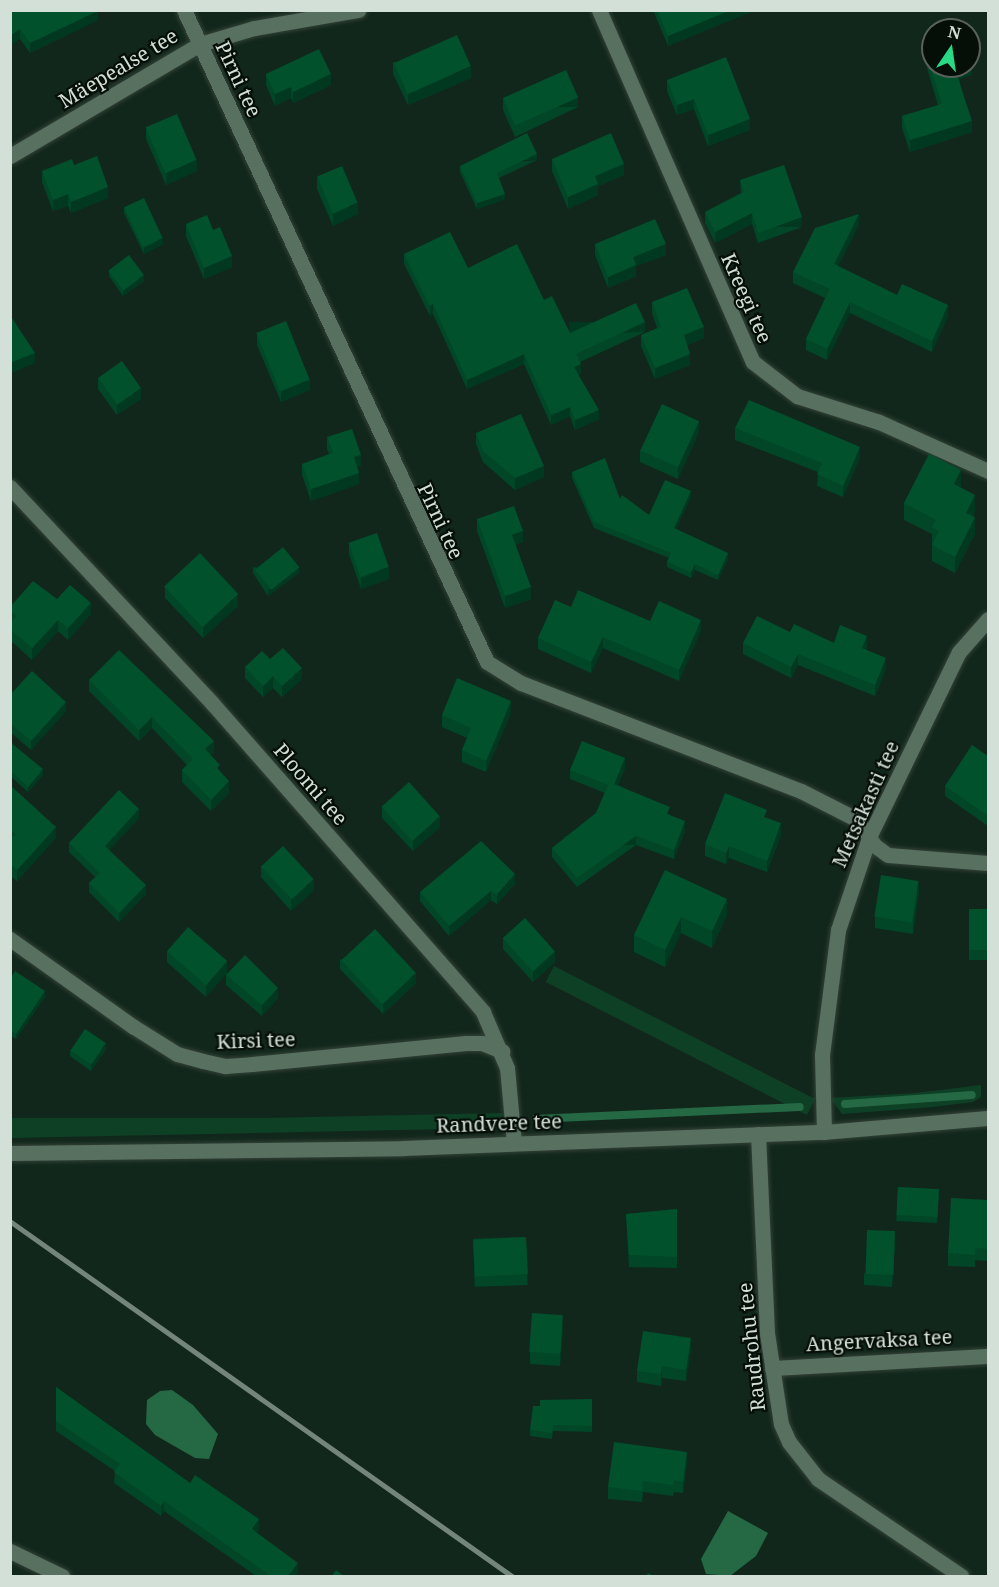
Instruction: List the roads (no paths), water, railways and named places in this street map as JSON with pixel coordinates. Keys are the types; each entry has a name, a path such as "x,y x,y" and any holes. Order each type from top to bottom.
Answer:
{"street":[{"name":"Pirni tee","path":"184,10 487,663 521,683 801,791 858,820 870,835 874,845 888,855 988,863"},
{"name":"Mäepealse tee","path":"10,156 200,44 254,28 358,10"},
{"name":"Kreegi tee","path":"598,10 753,362 796,396 879,422 988,471"},
{"name":"Ploomi tee","path":"10,487 212,703 476,1003 502,1051 511,1091 514,1143"},
{"name":"Metsakasti tee","path":"824,1132 822,1055 838,930 870,835 959,652 988,619"},
{"name":"Kirsi tee","path":"10,939 134,1027 177,1054 225,1066 466,1043 482,1043 502,1051"},
{"name":"Randvere tee","path":"10,1153 514,1143 824,1132 988,1118"},
{"name":"Raudrohu tee","path":"758,1134 772,1368 781,1424 789,1442 818,1479 961,1576"},
{"name":"Angervaksa tee","path":"772,1368 988,1356"},
{"path":"10,1551 62,1576"}],"waterway":[{"path":"845,1104 972,1095"},
{"path":"535,1119 800,1107"}],"railway":[{"path":"10,1221 512,1576"}]}
